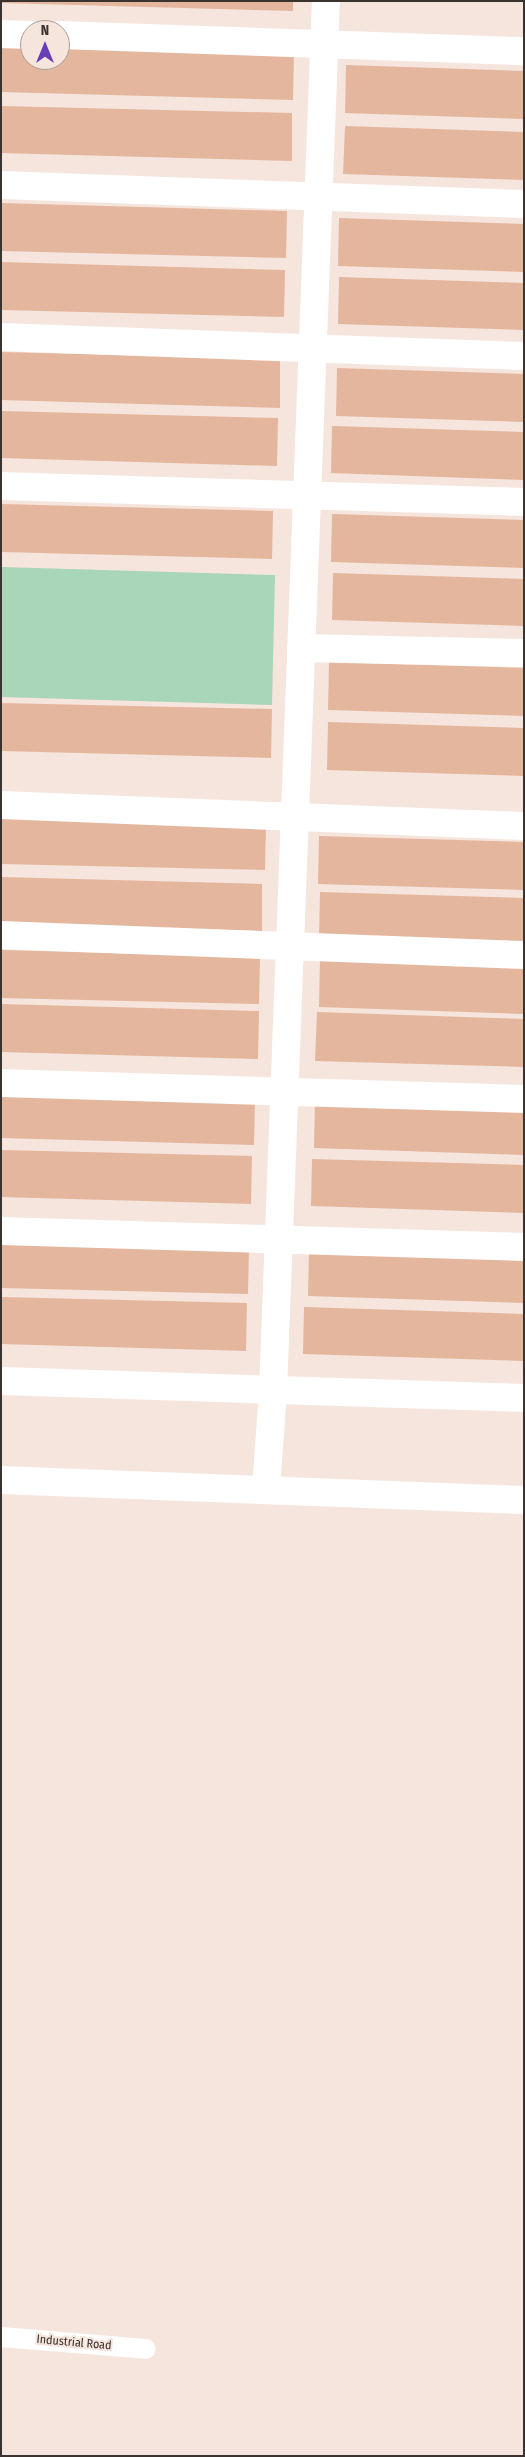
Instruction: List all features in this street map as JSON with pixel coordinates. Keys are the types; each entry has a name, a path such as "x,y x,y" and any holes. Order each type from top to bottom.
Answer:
{"street":[{"path":"266,1489 273,1391 326,1"},
{"path":"1,34 20,34"},
{"path":"70,35 524,51"},
{"path":"1,185 524,204"},
{"path":"1,337 524,356"},
{"path":"1,486 524,502"},
{"path":"301,648 524,653"},
{"path":"1,805 524,826"},
{"path":"1,935 524,956"},
{"path":"1,1083 524,1099"},
{"path":"1,1231 524,1247"},
{"path":"1,1381 524,1398"},
{"path":"1,1480 524,1500"}],"lane":[{"name":"Industrial Road","path":"1,2338 146,2349"}],"green space":[{"path":"1,567 275,575 272,705 1,697"}],"building":[{"path":"1,1 293,1 293,11 1,3"},
{"path":"1,44 20,45 20,70 70,70 70,46 294,52 293,100 1,92"},
{"path":"346,65 524,71 524,119 345,113"},
{"path":"1,106 292,113 292,161 1,153"},
{"path":"345,126 524,132 524,180 343,174"},
{"path":"1,203 287,211 286,258 1,251"},
{"path":"339,218 524,224 524,272 338,266"},
{"path":"1,262 285,270 284,317 1,310"},
{"path":"339,277 524,283 524,330 338,324"},
{"path":"1,352 280,359 280,408 1,400"},
{"path":"337,368 524,374 524,422 336,416"},
{"path":"1,411 278,418 277,466 1,458"},
{"path":"332,426 524,432 524,480 331,473"},
{"path":"1,504 273,511 272,559 1,552"},
{"path":"332,514 524,520 524,568 331,562"},
{"path":"333,573 524,579 524,626 332,620"},
{"path":"329,662 524,668 524,716 328,710"},
{"path":"1,703 272,709 271,758 1,751"},
{"path":"328,722 524,728 524,776 327,770"},
{"path":"1,816 266,823 265,870 1,864"},
{"path":"319,836 524,842 524,890 318,884"},
{"path":"1,877 262,884 262,931 1,925"},
{"path":"320,892 524,898 524,946 319,940"},
{"path":"1,950 260,957 259,1004 1,998"},
{"path":"320,960 524,966 524,1014 319,1007"},
{"path":"1,1004 259,1011 258,1059 1,1052"},
{"path":"317,1012 524,1019 524,1067 315,1061"},
{"path":"1,1091 255,1097 254,1145 1,1138"},
{"path":"315,1101 524,1107 524,1155 314,1148"},
{"path":"1,1150 252,1156 251,1204 1,1197"},
{"path":"312,1159 524,1165 524,1213 311,1206"},
{"path":"1,1240 249,1247 248,1294 1,1288"},
{"path":"309,1249 524,1256 524,1303 308,1296"},
{"path":"1,1297 247,1303 246,1351 1,1344"},
{"path":"304,1307 524,1314 524,1361 303,1354"}]}
